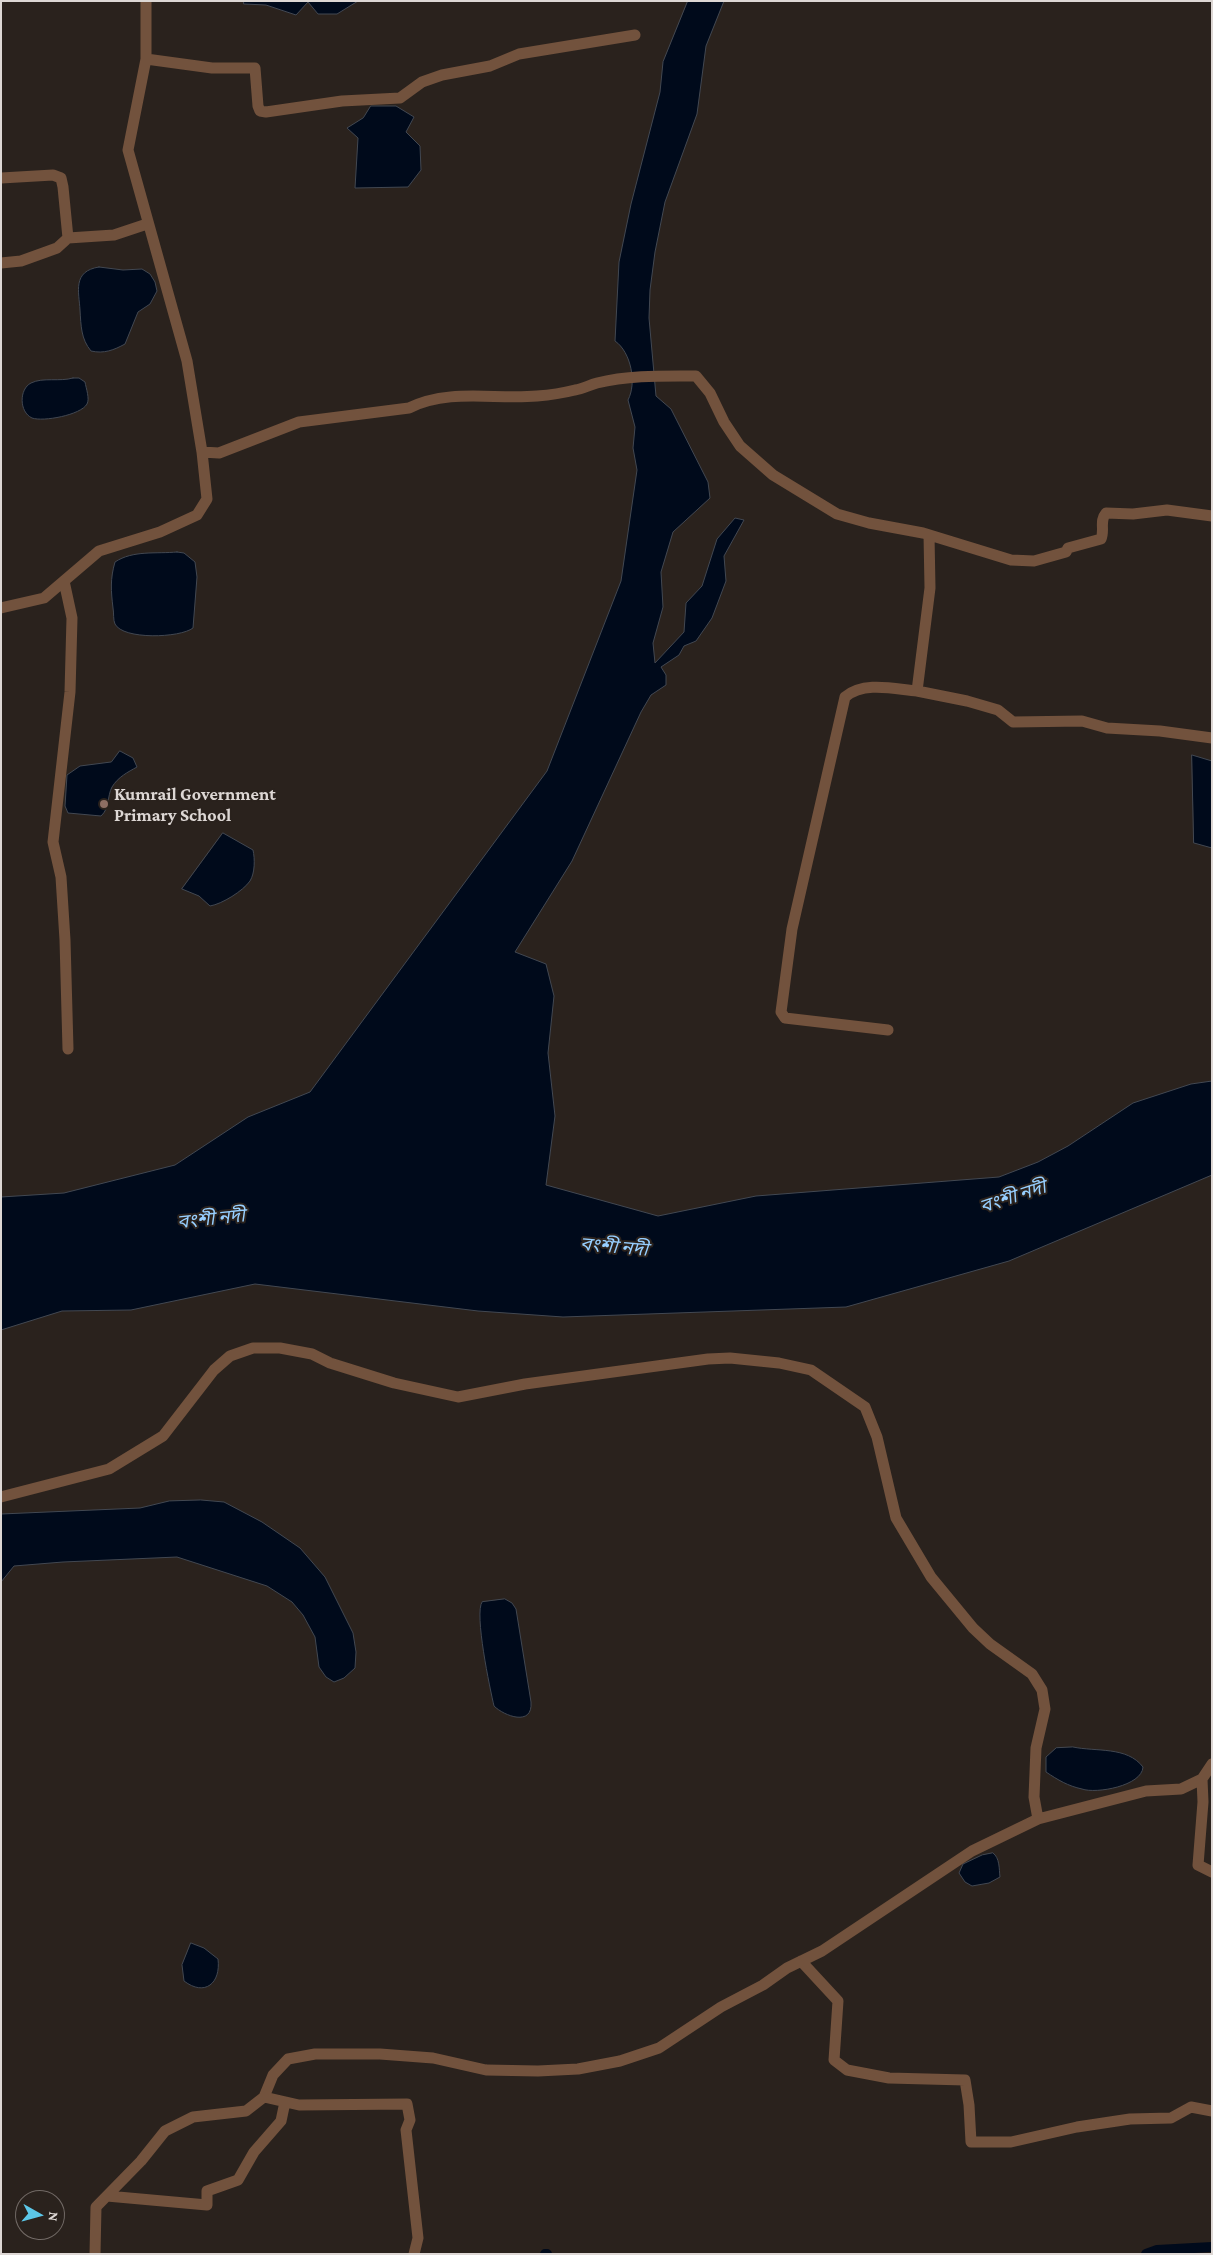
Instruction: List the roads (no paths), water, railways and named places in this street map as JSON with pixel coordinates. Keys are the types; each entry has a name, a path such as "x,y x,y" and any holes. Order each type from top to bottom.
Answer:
{"street":[{"path":"1,608 44,598 99,551 160,532 197,515 207,499 202,452 187,361 172,303 147,224 128,150 146,59 146,1"},
{"path":"146,59 212,68 255,68 258,106 260,111 266,112 342,101 400,98 422,82 435,77 490,66 519,54 635,36"},
{"path":"1,178 53,175 61,178 64,187 68,238"},
{"path":"1,263 21,260 57,248 68,238 114,235 147,224"},
{"path":"202,452 219,453 299,422 409,408 420,402 452,397 535,396 576,390 596,383 615,380 654,376 696,376 710,393 724,422 740,446 773,475 837,514 869,523 929,535 1011,560 1034,561 1066,552 1068,548 1102,539 1102,519 1106,513 1133,514 1168,510 1212,516"},
{"path":"917,691 930,588 929,535"},
{"path":"64,581 72,618 70,692 53,842 61,877 68,1049"},
{"path":"888,1030 785,1018 781,1012 792,929 845,697 854,690 868,687 917,691 967,701 998,710 1012,722 1082,721 1106,728 1160,730 1212,738"},
{"path":"1,1497 110,1469 164,1436 214,1370 230,1356 253,1348 280,1348 312,1354 330,1363 394,1384 458,1397 525,1384 708,1359 730,1358 779,1363 811,1370 865,1407 876,1436 896,1518 930,1577 973,1628 990,1644 1032,1674 1042,1690 1045,1709 1036,1748 1034,1797 1038,1819"},
{"path":"95,2254 96,2208 141,2161 165,2131 193,2117 246,2112 264,2097 273,2075 288,2059 315,2054 380,2054 433,2058 486,2070 538,2071 578,2069 620,2061 659,2048 720,2006 763,1985 822,1950 972,1851 1038,1819 1146,1792 1181,1789 1202,1779 1212,1764"},
{"path":"1202,1779 1203,1802 1198,1865 1212,1872"},
{"path":"801,1961 838,2001 834,2060 847,2070 889,2078 965,2080 969,2105 971,2142 1011,2142 1077,2127 1130,2119 1171,2118 1192,2107 1212,2111"},
{"path":"264,2097 299,2105 407,2104 410,2120 406,2130 418,2238 414,2254"},
{"path":"107,2196 206,2205 207,2191 238,2180 254,2152 281,2121 285,2102"}],"water":[{"path":"244,1 358,1 337,14 318,14 308,2 296,15 266,5 244,4"},
{"name":"বংশী নদী","path":"688,1 724,1 706,46 697,114 665,202 655,252 650,290 649,318 656,396 671,409 708,482 710,498 673,532 661,572 663,607 653,643 655,663 684,632 686,603 702,586 717,539 735,518 744,520 724,556 726,581 712,618 696,641 684,646 679,655 661,667 666,675 666,685 651,695 641,712 572,861 515,952 546,964 554,996 548,1053 555,1116 546,1185 658,1216 756,1196 999,1177 1038,1162 1068,1146 1133,1103 1191,1084 1212,1081 1212,1175 1009,1261 846,1307 563,1317 478,1311 255,1284 131,1310 62,1311 1,1330 1,1197 64,1193 175,1165 248,1117 310,1092 547,771 621,581 637,470 633,448 635,427 628,400 632,385 631,368 625,352 615,341 619,262 631,204 660,92 663,62"},
{"path":"371,106 396,106 414,117 406,132 420,146 421,170 408,187 355,188 358,138 347,128 363,118"},
{"path":"99,267 123,270 142,269 150,274 155,282 157,291 150,304 138,312 125,344 105,352 91,351 83,337 78,290 84,273"},
{"path":"79,378 85,382 88,399 87,404 83,408 70,414 53,418 37,419 28,415 22,401 24,390 27,386 41,380"},
{"path":"184,553 195,562 197,577 193,628 176,634 152,636 129,633 120,629 114,622 112,596 115,562 137,554"},
{"path":"120,751 133,758 137,767 114,783 104,813 101,816 68,813 65,806 67,775 80,766 111,762"},
{"path":"1192,755 1212,761 1212,848 1194,843"},
{"path":"223,833 253,850 254,870 252,878 242,889 226,900 210,906 199,896 182,889"},
{"path":"201,1500 224,1502 262,1522 300,1548 325,1577 353,1633 356,1652 355,1668 344,1678 334,1682 326,1677 319,1667 315,1637 303,1615 292,1602 267,1586 177,1557 14,1566 1,1582 1,1514 140,1508 169,1501"},
{"path":"505,1599 512,1603 516,1609 531,1702 530,1710 523,1717 511,1716 494,1706 481,1635 480,1609 482,1602"},
{"path":"1073,1747 1111,1751 1129,1756 1143,1767 1141,1774 1127,1784 1107,1789 1089,1790 1077,1788 1046,1772 1046,1757 1056,1748"},
{"path":"993,1853 998,1861 1000,1877 989,1883 972,1886 965,1882 959,1873 963,1864 982,1855"},
{"path":"191,1943 204,1948 218,1959 217,1975 210,1985 205,1987 192,1986 184,1981 182,1965"}],"waterway":[{"path":"1146,2254 1157,2250 1212,2247"}],"place":[{"name":"Kumrail Government Primary School","path":"104,804"}]}
